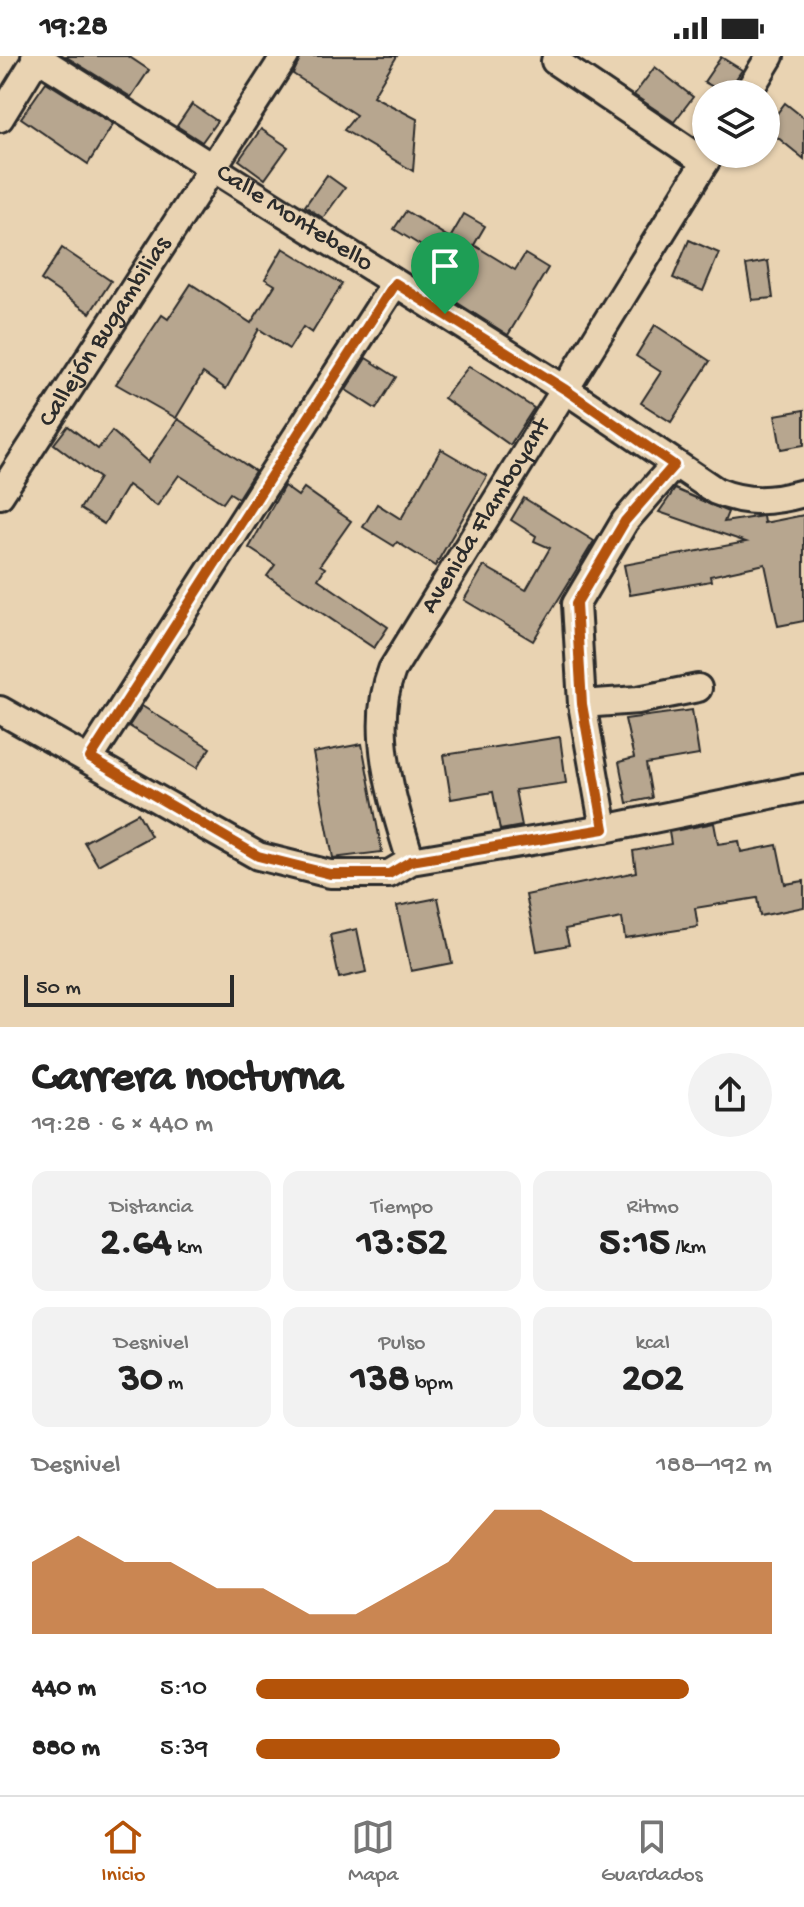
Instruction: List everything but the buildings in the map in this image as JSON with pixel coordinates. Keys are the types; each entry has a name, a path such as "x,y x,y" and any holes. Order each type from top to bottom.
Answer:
{"street":[{"name":"Callejón Bugambilias","path":"0,495 285,56"},
{"path":"755,80 770,56"},
{"name":"Calle Montebello","path":"34,60 566,390 716,491 744,502 776,501 804,493"},
{"path":"0,118 34,60"},
{"path":"555,61 692,148"},
{"name":"Avenida Flamboyant","path":"411,861 397,816 381,721 383,693 392,670 702,168"},
{"path":"90,758 395,283"},
{"path":"604,829 582,704 576,604 625,521 674,465"},
{"path":"582,704 638,700 698,688"},
{"path":"0,710 90,758 258,856 330,874 389,874 411,861 604,829 804,788"}],"route":[{"path":"395,283 445,314 566,390 674,465 625,521 576,604 582,704 604,829 411,861 389,874 330,874 258,856 90,758 395,283"}]}
